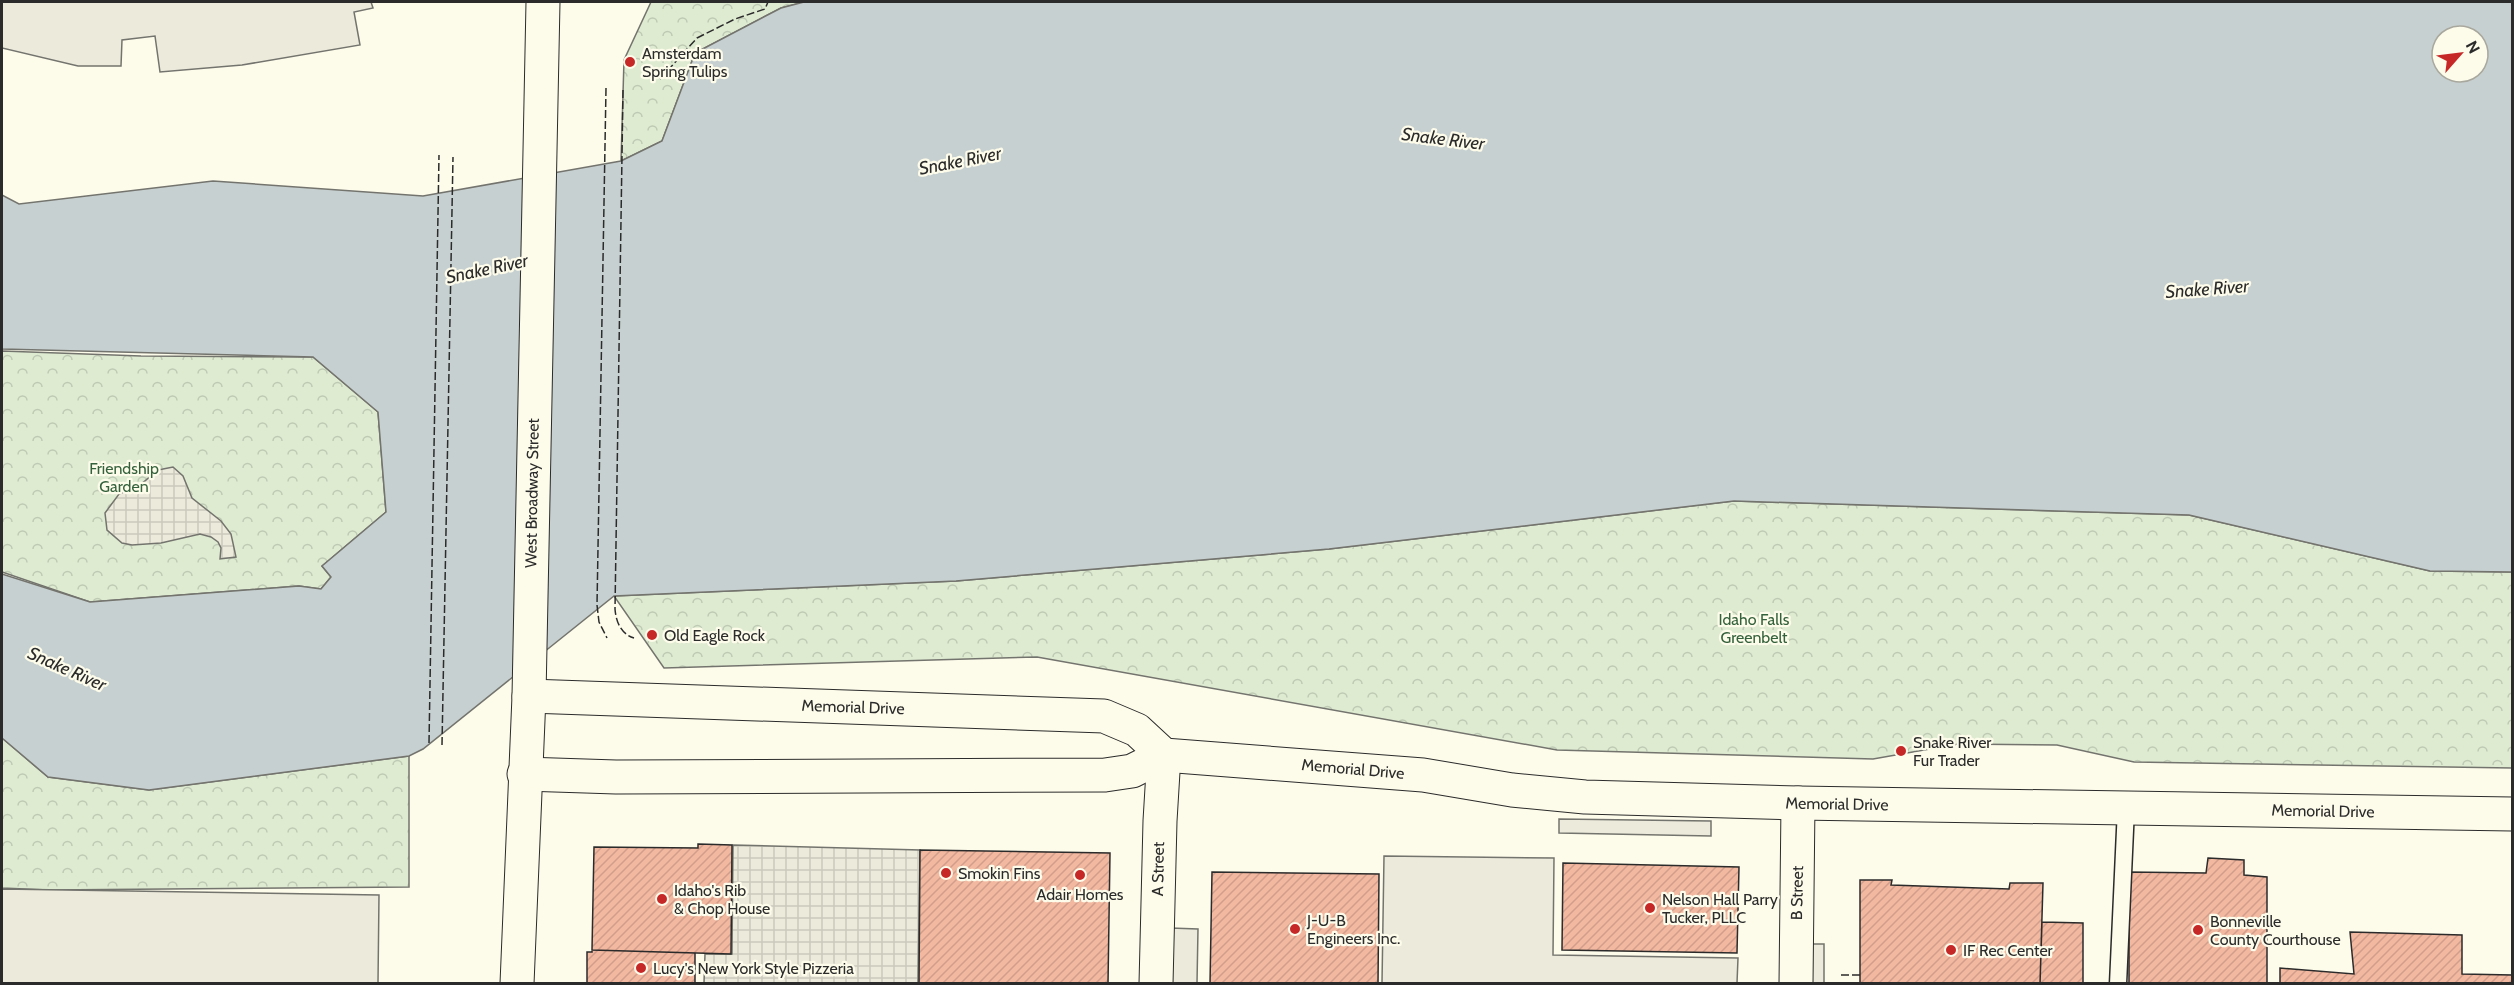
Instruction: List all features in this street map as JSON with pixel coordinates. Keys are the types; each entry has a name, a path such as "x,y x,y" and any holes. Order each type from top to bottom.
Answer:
{"main road":[{"name":"West Broadway Street","path":"517,984 529,696 543,2"},
{"name":"Memorial Drive","path":"529,696 1104,716 1137,730 1164,755 1423,775 1556,795 1798,803 2512,814"},
{"path":"525,774 616,777 1106,775 1132,771 1164,755"},
{"name":"A Street","path":"1156,984 1164,755"},
{"name":"B Street","path":"1796,984 1798,803"}],"lane":[{"path":"2118,984 2126,808"}],"green space":[{"path":"651,2 804,2 781,8 695,53 662,141 621,161 624,60"},
{"name":"Friendship Garden","path":"2,351 141,356 313,357 378,412 386,512 322,566 331,577 321,589 299,586 90,602 2,572"},
{"name":"Idaho Falls Greenbelt","path":"1734,501 2189,515 2430,571 2512,572 2512,768 2134,762 2057,745 1958,744 1873,759 1557,750 1037,657 664,668 614,596 956,581 1329,549"},
{"path":"2,738 48,777 149,790 409,756 409,887 48,890 2,888"}],"shaded area":[{"path":"2,2 371,2 373,8 354,12 360,45 242,65 160,72 155,36 122,40 121,66 78,66 2,48"},
{"path":"173,467 183,476 192,498 221,521 231,534 236,557 220,559 221,548 218,542 200,534 161,543 132,545 122,543 107,530 105,513 119,494 140,485 158,470"},
{"path":"1559,819 1711,821 1711,836 1559,833"},
{"path":"733,845 920,850 918,983 704,983 705,954 732,954"},
{"path":"1384,856 1554,858 1553,955 1738,958 1737,983 1382,983"},
{"path":"2,889 379,895 378,983 2,983"},
{"path":"1170,928 1198,929 1197,983 1168,984"},
{"path":"1810,944 1824,944 1824,983 1810,984"}],"water":[{"name":"Snake River","path":"804,2 2512,2 2512,572 2430,571 2189,515 1734,501 1329,549 956,581 614,596 423,749 409,756 149,790 48,777 2,738 2,574 90,602 299,586 321,589 331,577 322,566 386,512 378,412 313,357 2,349 2,195 19,204 213,181 423,196 621,161 662,141 695,53 781,8"}],"building":[{"name":"Idaho's Rib & Chop House","path":"698,844 732,845 731,954 592,950 594,847 698,848"},
{"path":"920,850 1110,853 1108,984 919,984"},
{"name":"Bonneville County Courthouse","path":"2208,858 2244,860 2244,875 2267,877 2267,984 2129,984 2129,872 2206,873"},
{"name":"Nelson Hall Parry Tucker, PLLC","path":"1563,863 1739,867 1737,953 1562,950"},
{"name":"J-U-B Engineers Inc.","path":"1212,872 1379,874 1378,984 1210,984"},
{"name":"IF Rec Center","path":"1860,880 1892,880 1891,885 2009,889 2010,883 2043,883 2040,984 1860,984"},
{"path":"2042,922 2083,923 2083,984 2040,984"},
{"name":"Bonneville County Courthouse","path":"2350,932 2462,935 2462,974 2512,975 2512,984 2280,984 2280,968 2354,974"},
{"name":"Lucy's New York Style Pizzeria","path":"592,950 695,953 695,984 587,984 587,952 592,952"}],"fence":[{"path":"660,79 697,38 735,19 765,9 768,2"},
{"path":"606,88 597,605 599,622 607,638"},
{"path":"623,90 615,609 620,627 634,638"},
{"path":"429,743 439,155"},
{"path":"442,745 453,157"},
{"path":"1841,975 1860,975"}],"place":[{"name":"Amsterdam Spring Tulips","path":"630,62"},
{"name":"Old Eagle Rock","path":"652,635"},
{"name":"Snake River Fur Trader","path":"1901,751"},
{"name":"Smokin Fins","path":"946,873"},
{"name":"Adair Homes","path":"1080,875"},
{"name":"Idaho's Rib & Chop House","path":"662,899"},
{"name":"Nelson Hall Parry Tucker, PLLC","path":"1650,908"},
{"name":"J-U-B Engineers Inc.","path":"1295,929"},
{"name":"Bonneville County Courthouse","path":"2198,930"},
{"name":"IF Rec Center","path":"1951,950"},
{"name":"Lucy's New York Style Pizzeria","path":"641,968"}]}
